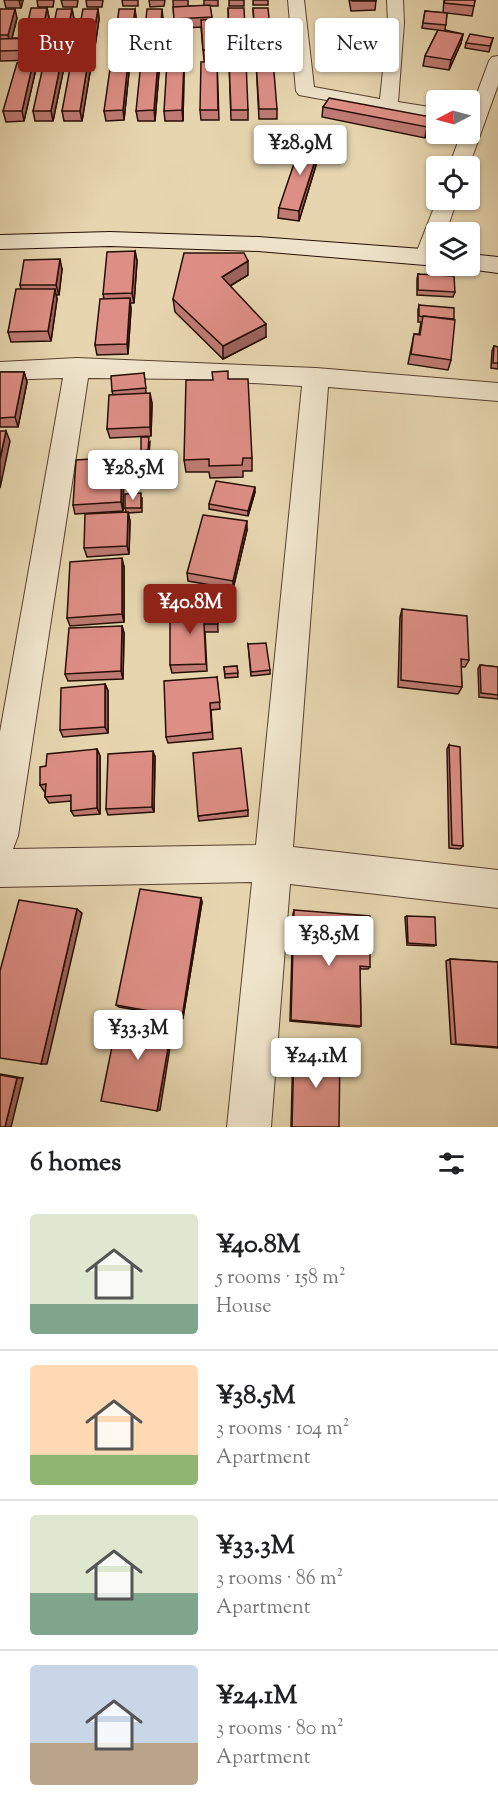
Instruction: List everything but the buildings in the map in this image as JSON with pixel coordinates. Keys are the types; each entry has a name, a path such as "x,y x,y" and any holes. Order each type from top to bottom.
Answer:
{"street":[{"path":"296,0 305,91 426,112"},
{"path":"389,104 396,23 395,0"},
{"path":"480,103 498,61"},
{"path":"0,242 122,239 258,244 426,257"},
{"path":"480,263 498,265"},
{"path":"0,836 77,367"},
{"path":"0,371 77,367 187,369 498,392"},
{"path":"249,1127 316,377"},
{"path":"0,868 273,863 498,889"}]}
